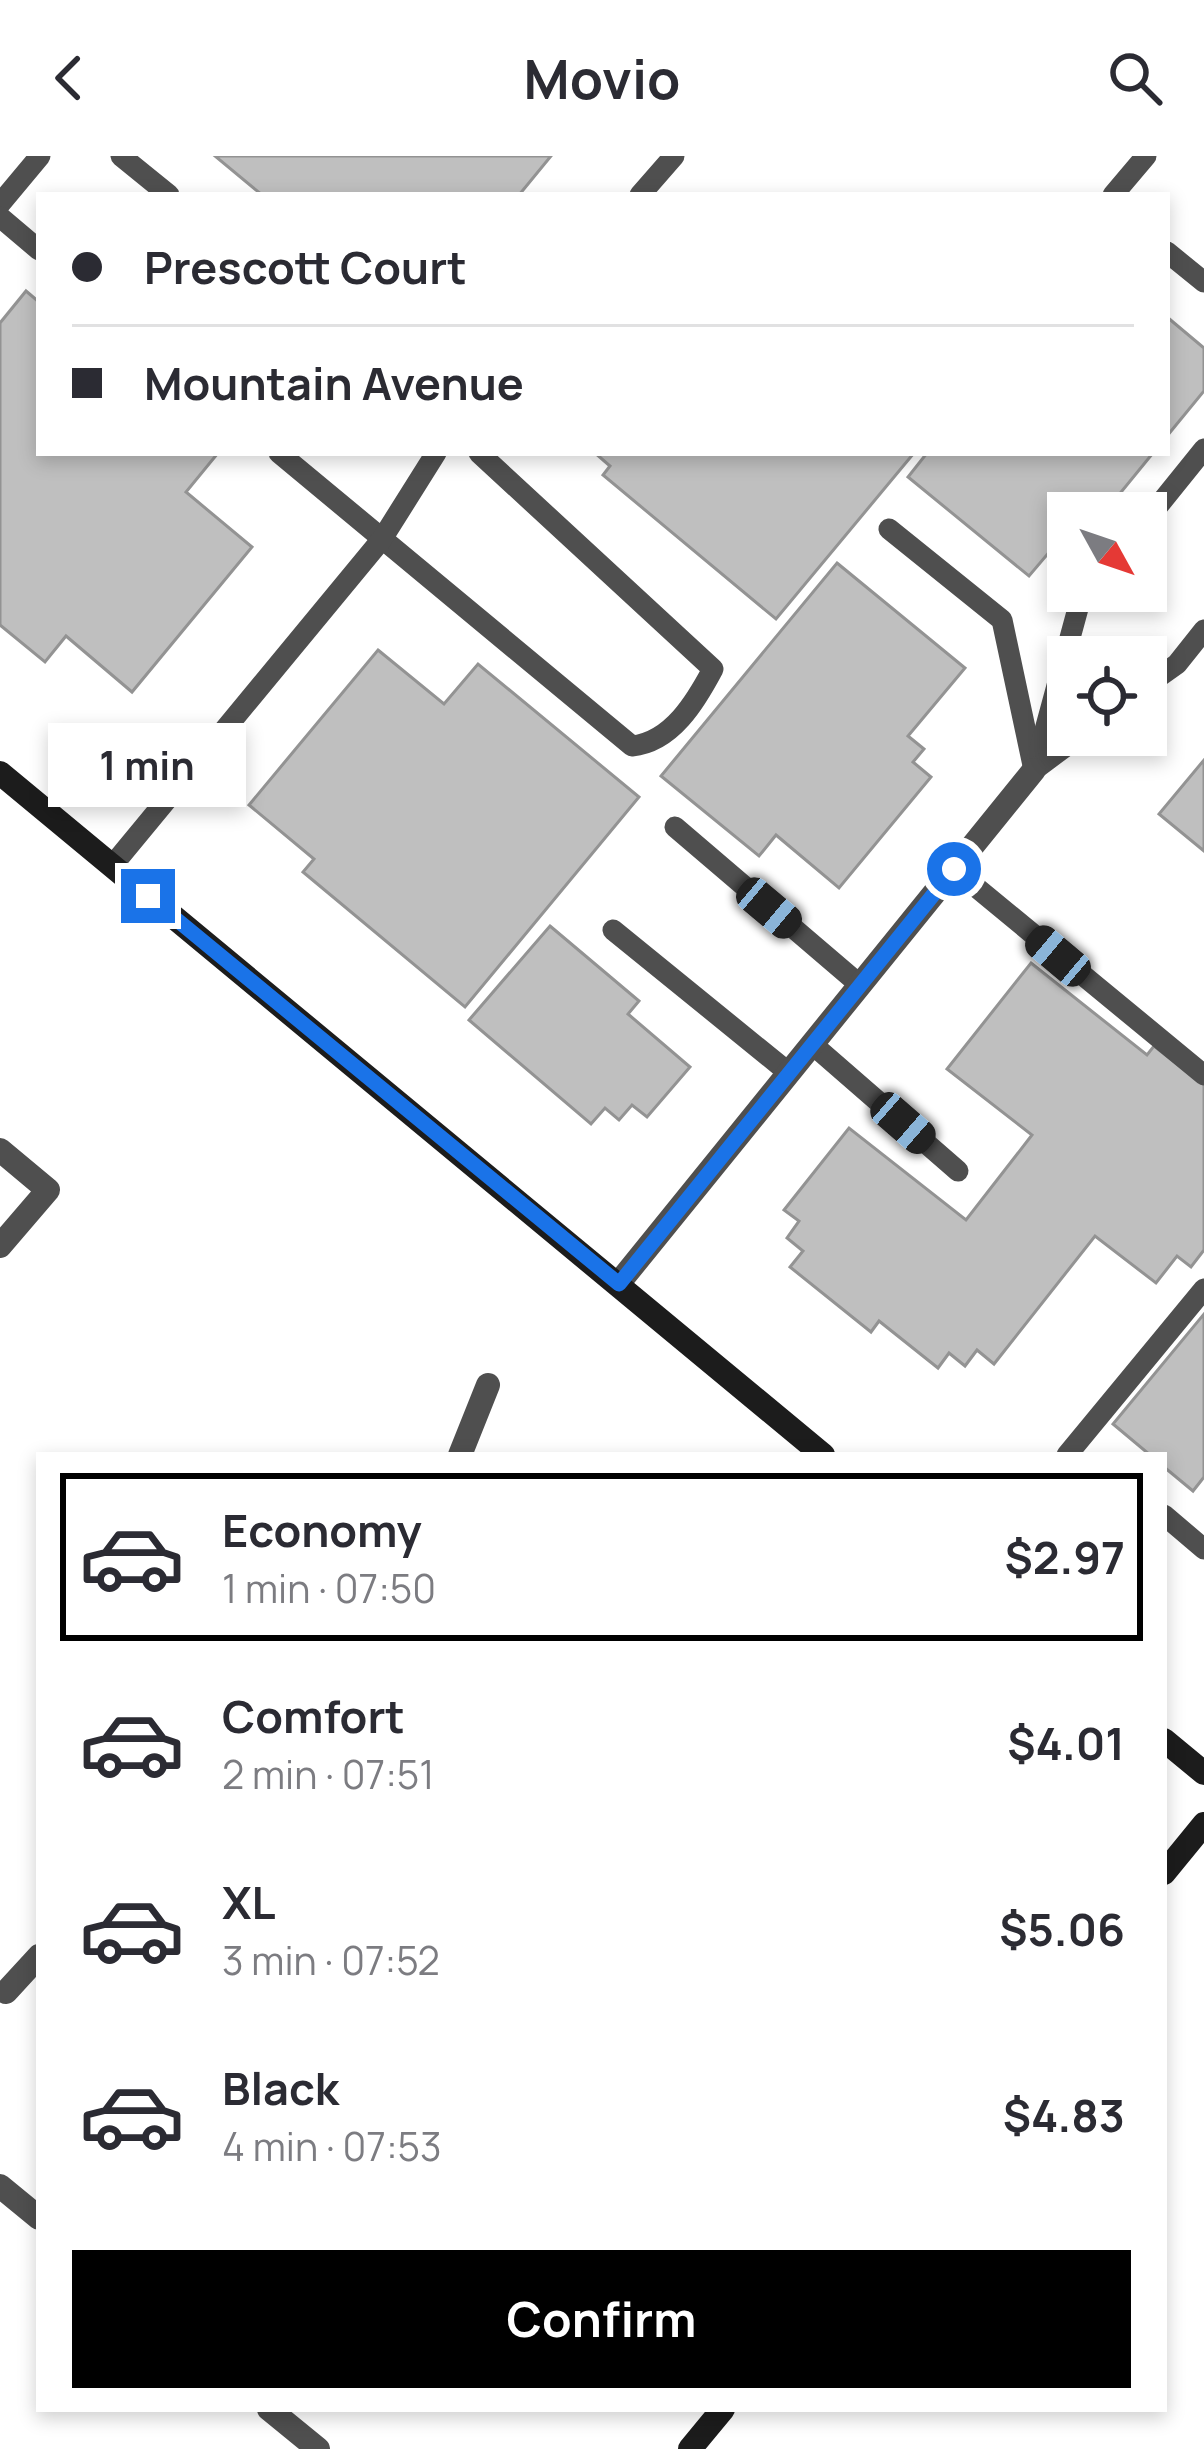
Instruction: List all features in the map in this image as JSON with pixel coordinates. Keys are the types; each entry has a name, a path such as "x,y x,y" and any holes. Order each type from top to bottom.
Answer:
{"main road":[{"path":"0,773 819,1452"},
{"path":"1167,1742 1204,1773"},
{"path":"1167,1869 1204,1824"},
{"path":"690,2449 720,2412"}],"street":[{"path":"619,1284 1034,770"},
{"path":"0,1150 48,1190 0,1246"},
{"path":"461,1452 488,1385"},
{"path":"5,1992 36,1959"},
{"path":"0,2186 36,2216"},
{"path":"274,2412 318,2449"}],"lane":[{"path":"0,204 40,156"},
{"path":"122,156 165,192"},
{"path":"643,192 674,156"},
{"path":"1116,192 1146,156"},
{"path":"0,217 36,247"},
{"path":"1170,254 1204,281"},
{"path":"1167,494 1204,449"},
{"path":"283,456 632,746 649,744 676,724 713,669 482,456"},
{"path":"112,866 382,539 434,456"},
{"path":"889,530 1002,620 1034,770"},
{"path":"1034,770 1078,612"},
{"path":"1167,671 1204,630"},
{"path":"1034,770 1053,756"},
{"path":"675,827 860,985"},
{"path":"954,869 1204,1075"},
{"path":"613,930 789,1072"},
{"path":"812,1044 958,1171"},
{"path":"1079,1451 1204,1289"},
{"path":"1167,1518 1204,1549"}],"building":[{"path":"215,156 551,156 521,192 258,192"},
{"path":"26,291 36,299 36,456 216,456 186,492 252,547 132,692 66,636 45,662 0,625 0,323"},
{"path":"1170,320 1204,348 1204,391 1170,432"},
{"path":"598,456 912,456 776,619 603,475 610,466"},
{"path":"925,456 1151,456 1121,492 1047,492 1047,555 1029,576 908,477"},
{"path":"837,563 965,668 908,736 924,749 913,762 931,777 839,888 776,835 759,856 661,776"},
{"path":"378,650 444,704 478,664 639,797 465,1007 303,872 314,859 249,805"},
{"path":"1204,760 1204,851 1159,814"},
{"path":"550,926 639,1001 628,1014 690,1067 647,1117 632,1105 619,1120 605,1108 591,1124 469,1020"},
{"path":"1031,963 1147,1055 1154,1046 1204,1085 1204,1250 1191,1267 1177,1256 1156,1283 1095,1236 994,1364 977,1350 965,1366 949,1353 938,1368 879,1321 871,1332 790,1267 803,1251 787,1238 799,1221 784,1210 849,1128 966,1220 1032,1135 947,1069"},
{"path":"1204,1314 1204,1477 1193,1491 1167,1469 1167,1452 1146,1452 1113,1424"}],"route":[{"path":"148,896 619,1284 954,869"}]}
